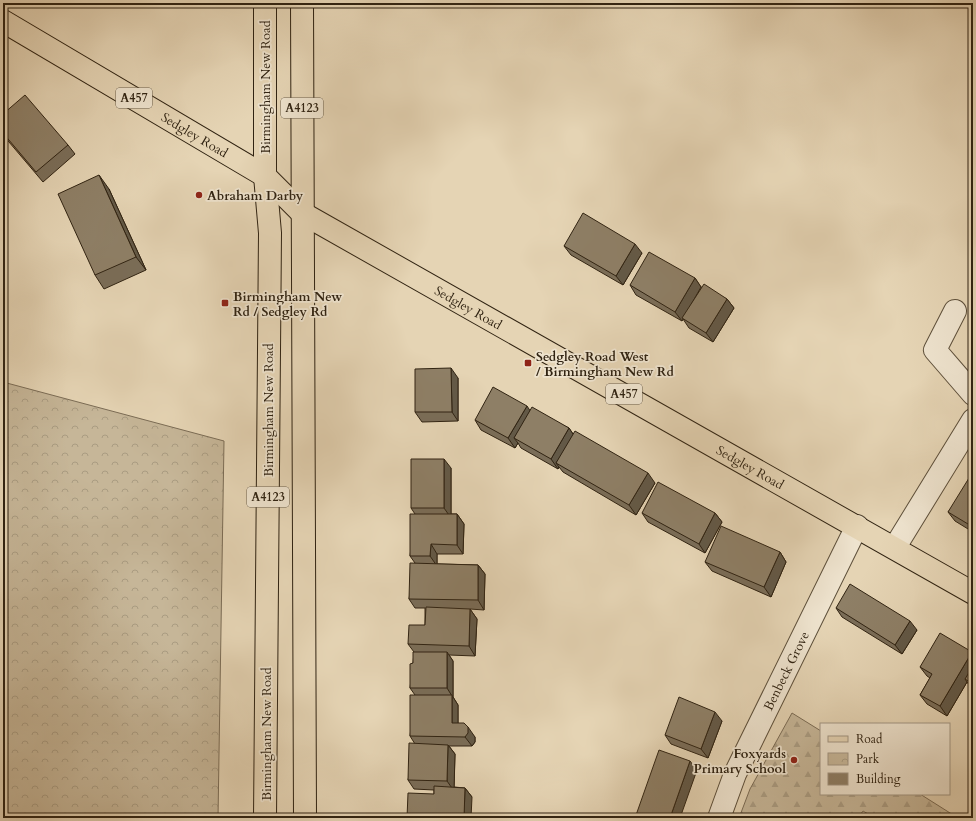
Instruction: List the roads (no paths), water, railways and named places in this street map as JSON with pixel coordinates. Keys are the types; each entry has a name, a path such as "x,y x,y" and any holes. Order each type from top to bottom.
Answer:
{"main road":[{"name":"Birmingham New Road","path":"265,3 265,176 270,233 265,818"},
{"name":"A4123","path":"302,3 306,818"},
{"name":"Sedgley Road","path":"3,21 265,176 302,212 895,547 973,593"}],"street":[{"path":"955,310 935,350 973,394"},
{"path":"895,547 973,420"},
{"name":"Benbeck Grove","path":"719,818 735,774 857,526"}],"place":[{"name":"Abraham Darby","path":"199,195"},
{"name":"Birmingham New Rd / Sedgley Rd","path":"225,303"},
{"name":"Sedgley Road West / Birmingham New Rd","path":"528,363"},
{"name":"Foxyards Primary School","path":"794,760"}]}
